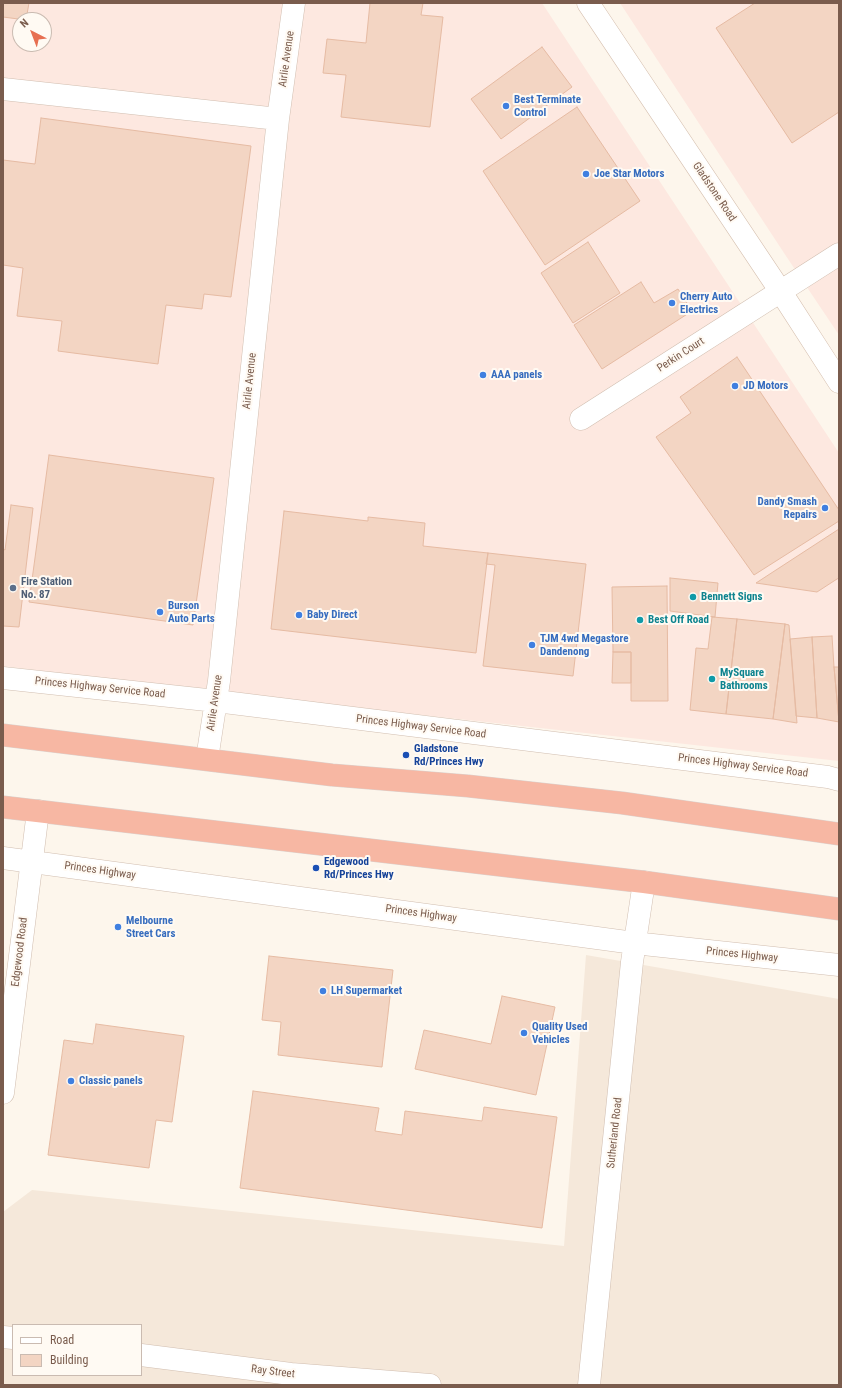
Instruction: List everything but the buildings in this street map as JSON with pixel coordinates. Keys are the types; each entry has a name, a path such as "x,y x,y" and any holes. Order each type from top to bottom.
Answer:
{"highway":[{"path":"3,735 332,775 468,786 622,803 839,834"},
{"path":"3,807 644,882 839,909"}],"street":[{"name":"Airlie Avenue","path":"207,759 216,701 278,119 294,3"},
{"name":"Gladstone Road","path":"588,3 781,292 839,382"},
{"path":"3,89 278,119"},
{"name":"Perkin Court","path":"581,419 839,254"},
{"name":"Princes Highway Service Road","path":"3,678 216,701 812,775 839,780"},
{"name":"Edgewood Road","path":"3,1093 38,811"},
{"name":"Princes Highway","path":"3,858 634,943 839,965"},
{"name":"Sutherland Road","path":"589,1385 634,943 644,882"},
{"name":"Ray Street","path":"142,1355 290,1380 430,1385"}],"shaded area":[{"path":"3,3 542,3 839,453 839,761 205,691 3,666"},
{"path":"620,3 839,3 839,335 786,256"},
{"path":"586,955 839,999 839,1385 3,1385 3,1212 32,1190 564,1246"}],"place":[{"name":"Best Terminate Control","path":"506,106"},
{"name":"Joe Star Motors","path":"586,174"},
{"name":"Cherry Auto Electrics","path":"672,303"},
{"name":"AAA panels","path":"483,375"},
{"name":"JD Motors","path":"735,386"},
{"name":"Dandy Smash Repairs","path":"825,508"},
{"name":"Fire Station No. 87","path":"13,588"},
{"name":"Bennett Signs","path":"693,597"},
{"name":"Burson Auto Parts","path":"160,612"},
{"name":"Baby Direct","path":"299,615"},
{"name":"Best Off Road","path":"640,620"},
{"name":"TJM 4wd Megastore Dandenong","path":"532,645"},
{"name":"MySquare Bathrooms","path":"712,679"},
{"name":"Gladstone Rd/Princes Hwy","path":"406,755"},
{"name":"Edgewood Rd/Princes Hwy","path":"316,868"},
{"name":"Melbourne Street Cars","path":"118,927"},
{"name":"LH Supermarket","path":"323,991"},
{"name":"Quality Used Vehicles","path":"524,1033"},
{"name":"Classic panels","path":"71,1081"}]}
